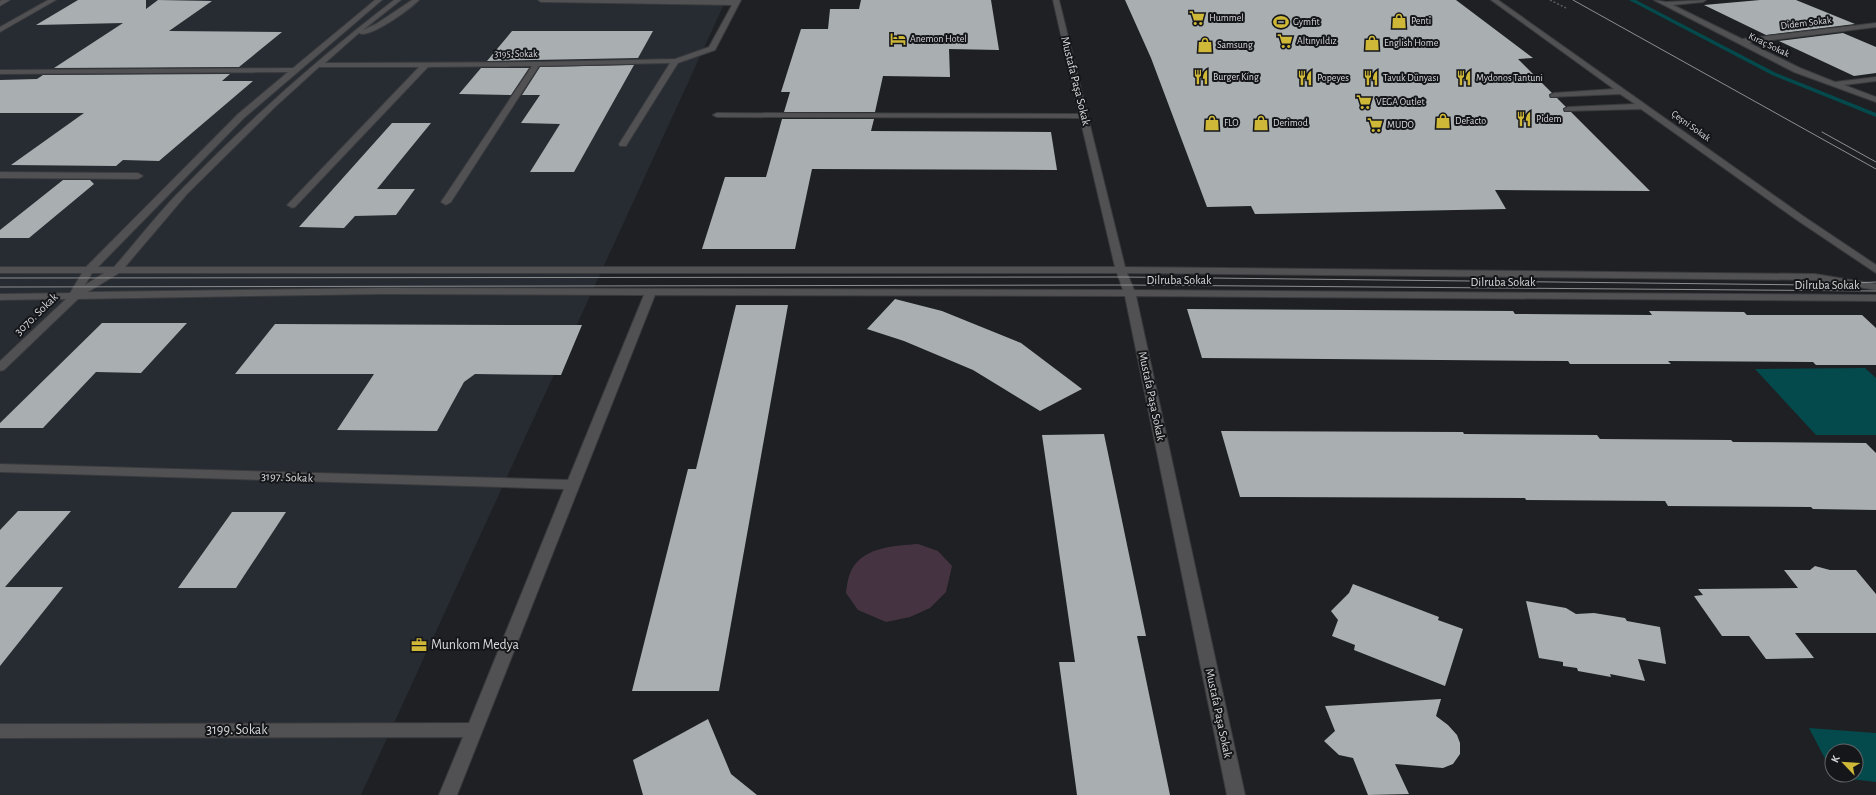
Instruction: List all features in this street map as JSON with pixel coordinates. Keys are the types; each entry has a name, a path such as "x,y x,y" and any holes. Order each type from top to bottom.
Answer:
{"street":[{"path":"0,4 7,0"},
{"path":"1,29 53,0"},
{"path":"343,29 368,0"},
{"path":"74,296 89,270 240,116 379,0"},
{"path":"74,296 118,269 184,192 272,104 346,40 398,0"},
{"path":"346,40 379,26 416,0"},
{"path":"542,0 737,2"},
{"name":"Mustafa Paşa Sokak","path":"1056,0 1121,270 1130,292 1236,795"},
{"name":"Çeşni Sokak","path":"1494,0 1624,91 1800,218 1876,270"},
{"name":"Kıraç Sokak","path":"1657,0 1797,70 1876,100"},
{"path":"1666,4 1703,0"},
{"name":"3195. Sokak","path":"318,65 537,64 675,61 712,48 737,2"},
{"name":"Didem Sokak","path":"1739,42 1876,25"},
{"path":"624,144 675,61"},
{"path":"292,205 426,64"},
{"path":"446,202 537,64"},
{"path":"0,72 294,70"},
{"path":"1833,84 1876,80"},
{"path":"1554,95 1624,91"},
{"path":"1568,109 1644,106"},
{"path":"717,115 1084,116"},
{"path":"0,174 138,176"},
{"path":"0,270 1121,270 1815,277 1876,287"},
{"name":"Dilruba Sokak","path":"0,297 382,291 651,291 1130,292 1876,298"},
{"path":"448,795 651,291"},
{"name":"3070. Sokak","path":"0,367 74,296"},
{"name":"3197. Sokak","path":"0,468 573,485"},
{"name":"3199. Sokak","path":"0,731 475,730"}],"path":[{"path":"1550,0 1566,8"}],"shaded area":[{"path":"0,0 726,0 361,795 0,795"},
{"path":"918,544 938,551 952,566 946,592 930,608 910,617 886,622 858,610 846,593 852,569 858,561 873,552 882,549"}],"water":[{"path":"1865,368 1876,378 1876,435 1816,435 1755,369"},
{"path":"1809,728 1876,733 1876,782 1864,781 1864,743 1824,743 1824,757"}],"building":[{"path":"78,0 146,0 146,9 158,0 212,1 169,31 282,32 239,67 54,68 123,23 36,25"},
{"name":"Anemon Hotel","path":"861,0 991,0 999,50 949,49 950,77 883,76 875,112 784,112 790,92 781,92 801,29 828,29 830,9 859,9"},
{"name":"VEGA Outlet","path":"1125,0 1456,0 1533,58 1518,59 1552,93 1549,95 1550,98 1557,98 1566,107 1563,109 1564,112 1571,112 1650,191 1495,190 1506,209 1255,214 1251,206 1207,207 1151,58"},
{"path":"1760,0 1796,0 1855,24 1766,35 1704,5"},
{"path":"512,31 653,31 638,58 487,61"},
{"path":"1843,33 1876,47 1876,73 1854,76 1779,41"},
{"path":"634,65 574,172 530,172 560,124 521,123 540,95 522,95 540,67"},
{"path":"481,68 529,68 511,95 459,94"},
{"path":"230,74 222,81 253,81 159,161 123,160 116,166 11,165 84,113 0,113 0,80 37,79 43,75"},
{"path":"782,119 874,119 871,131 1051,132 1057,170 812,169 795,249 702,249 725,177 766,177"},
{"path":"392,123 431,123 377,189 415,189 396,215 355,216 344,228 299,227"},
{"path":"63,180 90,180 94,184 29,238 0,238 0,230"},
{"path":"895,299 942,311 1021,343 1082,389 1040,411 973,370 904,341 867,329"},
{"path":"736,305 788,305 719,691 632,691 688,469 696,469"},
{"path":"1187,309 1513,311 1515,314 1652,315 1649,311 1744,312 1747,315 1862,315 1876,328 1876,365 1816,365 1813,362 1668,361 1671,364 1570,364 1568,361 1202,358"},
{"path":"102,323 187,323 141,373 96,372 43,428 0,428 0,423"},
{"path":"275,324 582,325 561,375 475,374 464,382 437,431 337,430 374,374 235,374"},
{"path":"1221,431 1463,432 1464,434 1597,435 1600,439 1866,443 1876,453 1876,510 1813,509 1811,507 1668,506 1665,501 1526,500 1525,498 1240,497"},
{"path":"1104,434 1146,636 1137,636 1170,795 1077,795 1059,662 1075,662 1042,435"},
{"path":"18,511 71,511 5,587 63,587 0,666 0,530"},
{"path":"232,512 286,512 236,588 178,588"},
{"path":"1815,566 1830,570 1856,570 1876,594 1876,633 1795,633 1814,658 1766,659 1749,636 1722,636 1694,596 1703,595 1698,589 1798,588 1784,570 1810,570"},
{"path":"1353,584 1439,617 1438,620 1463,629 1445,686 1354,650 1355,645 1332,636 1338,620 1331,611 1349,593"},
{"path":"1526,601 1566,608 1576,614 1594,613 1625,618 1627,621 1660,627 1666,664 1638,659 1645,681 1610,674 1611,677 1578,671 1577,668 1563,666 1563,662 1539,658"},
{"path":"1441,699 1436,716 1448,725 1457,735 1460,743 1460,754 1453,764 1443,768 1395,764 1409,794 1368,795 1353,758 1339,755 1324,741 1335,731 1325,706"},
{"path":"708,719 731,774 757,795 643,795 633,760"}],"waterway":[{"path":"1632,0 1774,74 1876,115"}],"tram line":[{"path":"1573,0 1876,169"},
{"path":"1822,132 1876,162"},
{"path":"0,278 1124,277 1813,285 1876,282"},
{"path":"0,287 1127,285 1876,291"}],"place":[{"name":"Hummel","path":"1197,18"},
{"name":"Penti","path":"1399,21"},
{"name":"Gymfit","path":"1281,22"},
{"name":"Anemon Hotel","path":"898,39"},
{"name":"Altınyıldız","path":"1285,41"},
{"name":"English Home","path":"1372,43"},
{"name":"Samsung","path":"1205,45"},
{"name":"Burger King","path":"1201,77"},
{"name":"Popeyes","path":"1305,78"},
{"name":"Tavuk Dünyası","path":"1371,78"},
{"name":"Mydonos Tantuni","path":"1464,78"},
{"name":"VEGA Outlet","path":"1364,102"},
{"name":"Pidem","path":"1524,119"},
{"name":"DeFacto","path":"1443,121"},
{"name":"FLO","path":"1212,123"},
{"name":"Derimod","path":"1261,123"},
{"name":"MUDO","path":"1375,125"},
{"name":"Munkom Medya","path":"419,645"}]}
